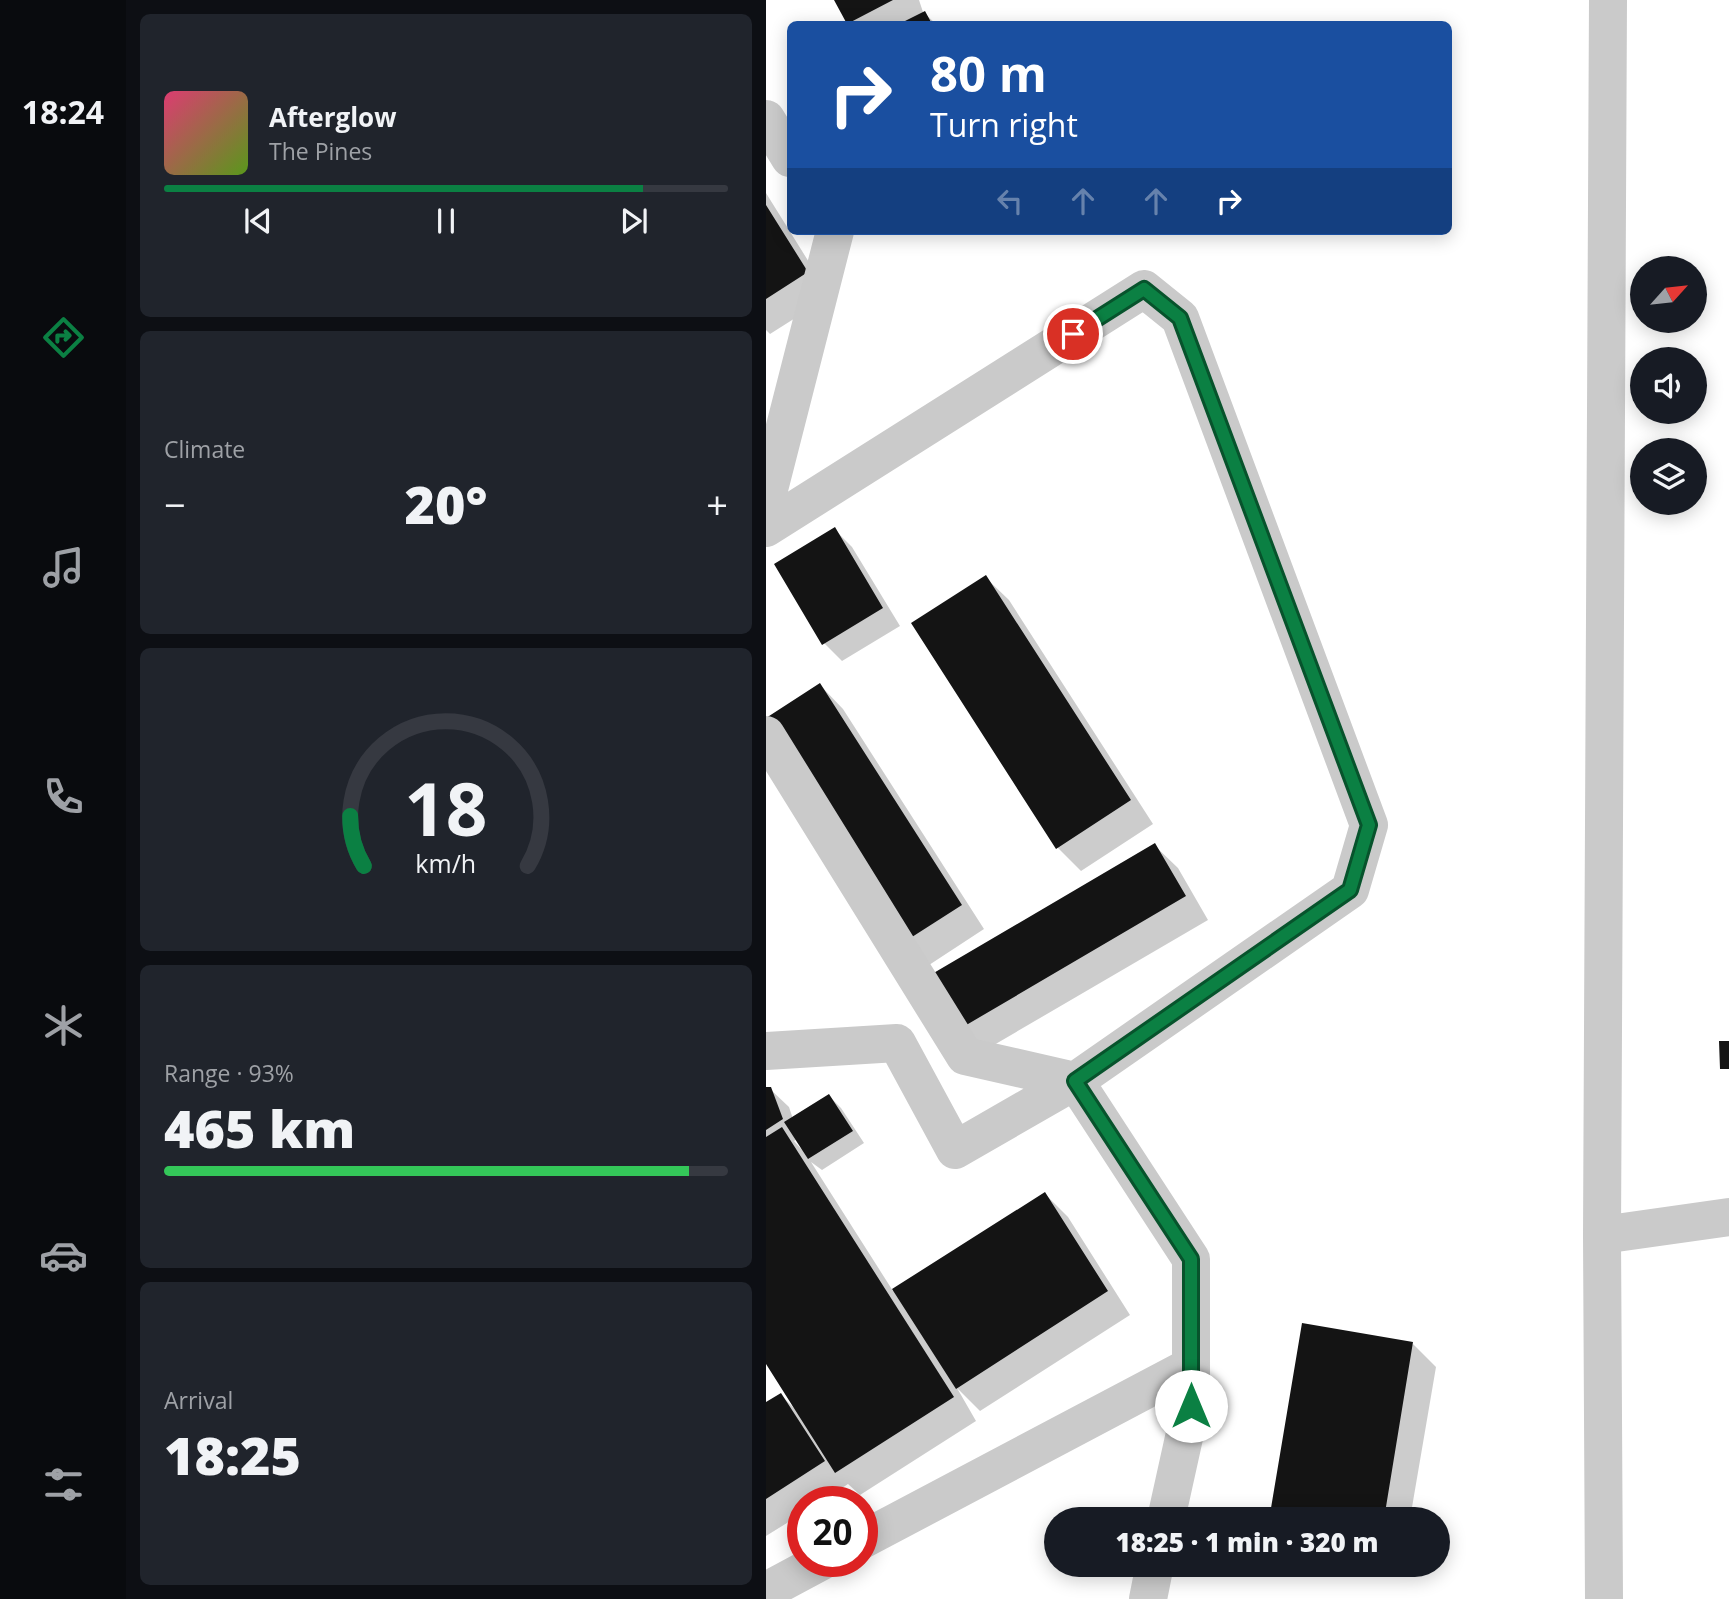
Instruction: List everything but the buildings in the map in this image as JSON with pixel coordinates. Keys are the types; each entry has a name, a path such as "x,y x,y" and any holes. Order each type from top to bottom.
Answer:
{"street":[{"path":"1604,1599 1602,1236 1608,0"},
{"path":"766,119 787,153"},
{"path":"766,501 775,420 834,235"},
{"path":"766,528 1144,289 1180,318 1369,825 1350,890 1075,1081 955,1150 897,1043 766,1051"},
{"path":"766,735 965,1055 1075,1081 1191,1259 1191,1406 1169,1507"},
{"path":"1602,1236 1728,1217"},
{"path":"878,1532 1191,1366"},
{"path":"766,1591 792,1577"},
{"path":"1148,1599 1152,1577"}],"route":[{"path":"1073,334 1144,289 1180,318 1369,825 1350,890 1075,1081 1191,1259 1191,1406"}]}
